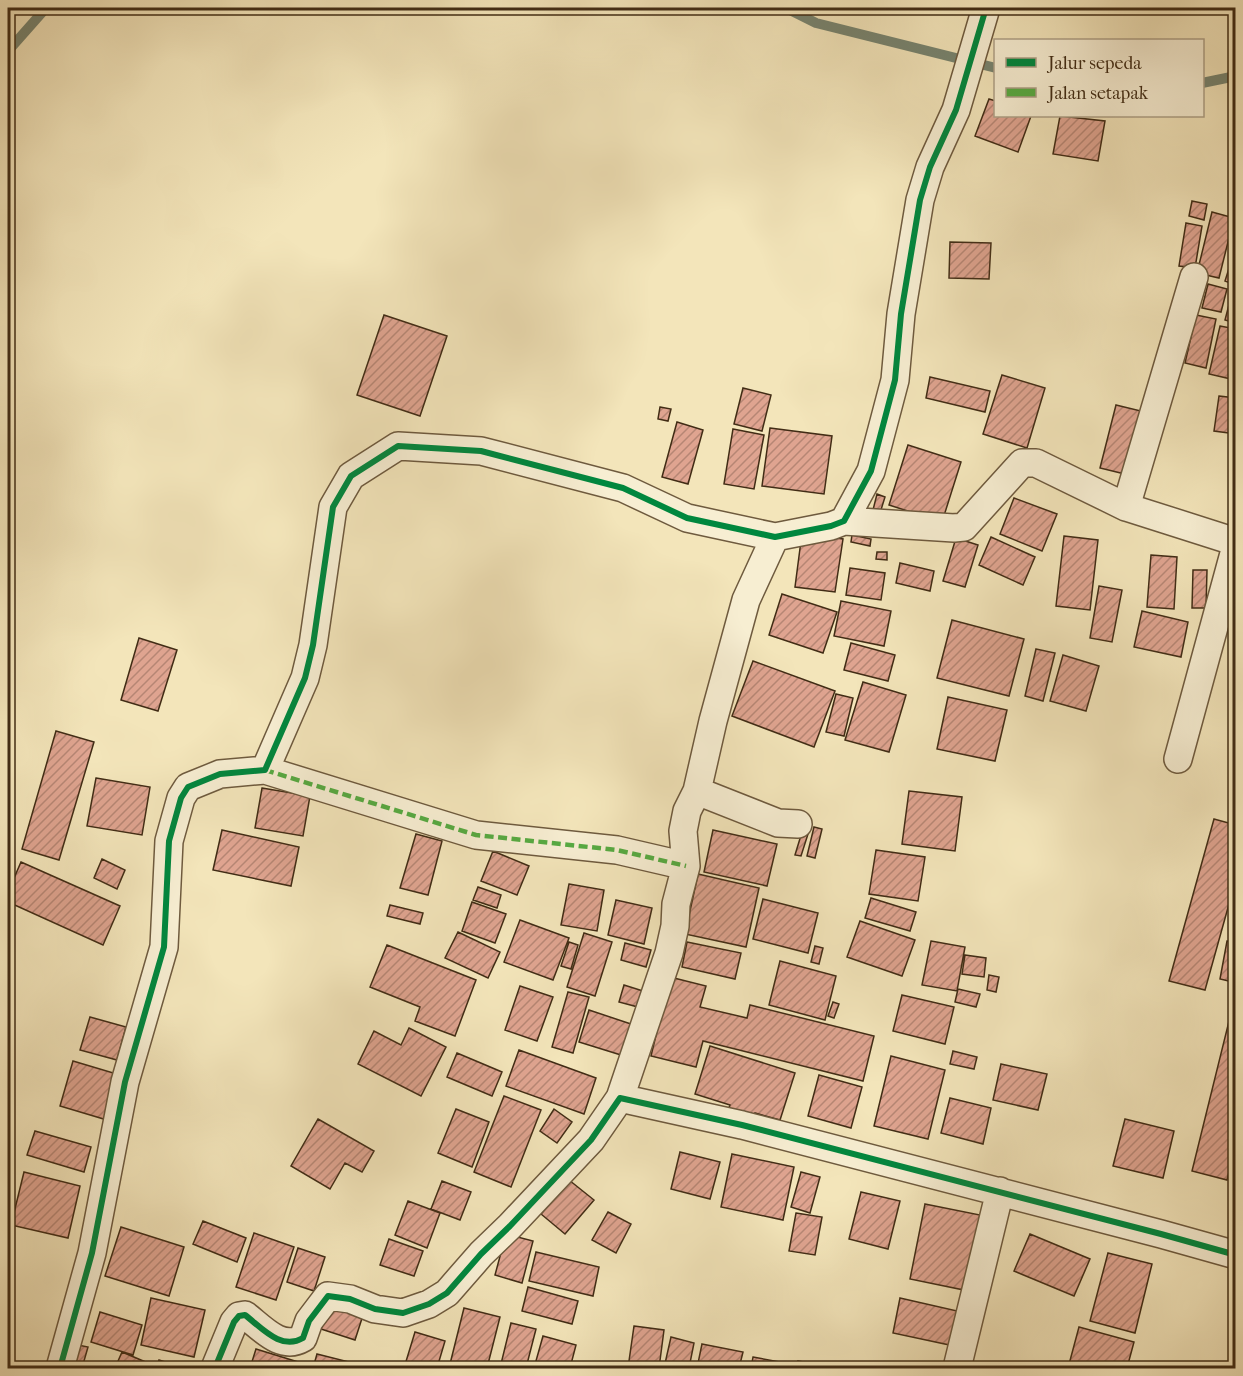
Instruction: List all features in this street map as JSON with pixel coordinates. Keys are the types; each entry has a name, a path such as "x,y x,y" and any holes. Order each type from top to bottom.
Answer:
{"street":[{"path":"844,521 871,471 895,380 901,314 920,200 930,167 956,110 986,8"},
{"path":"1126,507 1194,277"},
{"path":"265,770 305,678 314,645 333,507 351,476 398,446 481,451 623,488 687,518 775,537 831,526 844,521 964,527 1022,463 1036,463 1126,507 1236,544 1178,759"},
{"path":"215,1368 238,1316 245,1315 282,1342 295,1343 303,1338 309,1321 328,1296 350,1299 375,1309 403,1313 429,1304 447,1293 481,1254 591,1140 620,1098 669,953 675,926 676,904 686,866 683,831 687,811 697,790 746,600 775,537"},
{"path":"60,1368 92,1253 125,1082 164,946 169,841 181,798 188,787 220,774 265,770 476,835 617,850 686,866"},
{"path":"697,790 778,822 798,824"},
{"path":"620,1098 742,1125 1000,1191 1236,1256"},
{"path":"957,1368 1000,1191"}],"building":[{"path":"989,99 994,100 994,117 1031,117 1018,152 975,136"},
{"path":"1060,117 1105,121 1098,161 1053,154"},
{"path":"1192,201 1207,204 1204,220 1189,216"},
{"path":"1212,212 1234,218 1219,278 1197,273"},
{"path":"1186,223 1202,226 1195,268 1179,266"},
{"path":"950,242 991,243 989,279 949,278"},
{"path":"1236,246 1236,285 1225,281"},
{"path":"1208,284 1227,289 1221,312 1202,308"},
{"path":"1232,293 1236,294 1236,323 1225,320"},
{"path":"384,315 447,336 420,416 357,395"},
{"path":"1196,315 1216,319 1206,368 1185,363"},
{"path":"1220,326 1236,329 1236,357 1231,379 1209,374"},
{"path":"1002,375 1045,388 1027,448 983,434"},
{"path":"930,377 990,391 985,412 926,398"},
{"path":"743,388 771,395 762,431 734,424"},
{"path":"1219,396 1236,398 1236,434 1214,431"},
{"path":"1116,405 1145,412 1129,475 1100,468"},
{"path":"660,407 671,409 668,421 658,419"},
{"path":"677,422 703,430 688,484 662,477"},
{"path":"770,428 832,436 824,494 762,486"},
{"path":"733,429 764,435 754,489 724,484"},
{"path":"908,445 961,462 942,522 889,505"},
{"path":"877,494 885,497 880,513 873,510"},
{"path":"1014,498 1057,514 1042,551 1000,534"},
{"path":"802,533 843,539 835,592 795,587"},
{"path":"852,535 871,539 870,546 851,542"},
{"path":"1064,536 1098,540 1090,610 1056,606"},
{"path":"991,537 1035,557 1023,585 979,565"},
{"path":"956,538 978,545 965,587 943,581"},
{"path":"877,552 887,552 887,560 876,559"},
{"path":"1151,555 1177,557 1174,609 1147,607"},
{"path":"900,563 934,571 930,591 896,583"},
{"path":"850,568 885,573 881,600 846,595"},
{"path":"1193,570 1207,570 1206,608 1192,608"},
{"path":"1236,584 1236,627 1223,623"},
{"path":"1099,586 1122,590 1112,642 1090,638"},
{"path":"782,594 837,612 823,653 769,635"},
{"path":"841,601 891,611 884,646 834,636"},
{"path":"1142,611 1188,622 1181,657 1134,647"},
{"path":"952,620 1024,639 1009,696 937,678"},
{"path":"139,638 177,650 158,711 121,700"},
{"path":"851,643 895,655 888,681 844,670"},
{"path":"1036,649 1055,653 1043,701 1025,696"},
{"path":"1063,655 1099,666 1086,711 1050,701"},
{"path":"753,661 835,691 814,747 732,716"},
{"path":"863,682 906,695 889,752 845,740"},
{"path":"836,694 853,698 844,736 826,732"},
{"path":"948,697 1007,710 995,761 937,749"},
{"path":"56,731 94,742 59,860 22,849"},
{"path":"96,778 150,787 142,835 87,826"},
{"path":"262,788 310,796 303,836 255,828"},
{"path":"909,791 962,797 955,851 902,844"},
{"path":"1214,819 1236,825 1236,879 1205,990 1169,981"},
{"path":"814,827 822,829 815,858 807,856"},
{"path":"222,830 299,847 291,886 213,870"},
{"path":"713,830 777,844 767,886 704,872"},
{"path":"802,832 808,834 801,856 795,855"},
{"path":"416,834 442,841 428,895 400,888"},
{"path":"876,850 925,857 918,901 869,894"},
{"path":"493,851 529,866 517,895 481,881"},
{"path":"102,859 125,870 117,889 94,878"},
{"path":"21,862 120,906 103,945 8,902 8,892"},
{"path":"698,874 759,888 746,947 685,934"},
{"path":"569,884 604,890 597,931 561,925"},
{"path":"478,887 501,895 497,908 473,900"},
{"path":"871,898 916,912 910,931 865,918"},
{"path":"763,899 818,913 808,953 753,939"},
{"path":"616,900 652,908 644,944 608,935"},
{"path":"472,902 506,914 495,943 462,931"},
{"path":"390,905 423,913 420,924 387,916"},
{"path":"520,920 569,938 553,980 504,962"},
{"path":"860,921 915,940 902,976 847,957"},
{"path":"458,932 500,952 488,978 445,958"},
{"path":"584,933 612,942 595,996 567,987"},
{"path":"931,941 965,947 957,991 922,985"},
{"path":"1227,941 1236,942 1233,982 1220,979"},
{"path":"569,942 578,945 571,969 561,966"},
{"path":"687,942 741,953 735,979 682,967"},
{"path":"625,943 651,950 646,967 621,960"},
{"path":"387,945 476,980 455,1036 415,1021 420,1007 370,987"},
{"path":"815,946 823,948 819,964 811,962"},
{"path":"965,955 986,958 984,977 962,974"},
{"path":"780,961 836,976 825,1020 769,1005"},
{"path":"989,975 999,977 996,992 987,990"},
{"path":"670,977 706,986 700,1007 747,1018 750,1005 874,1036 863,1081 703,1041 696,1067 651,1056"},
{"path":"624,985 643,991 638,1007 619,1002"},
{"path":"520,986 553,997 537,1041 505,1030"},
{"path":"958,989 980,994 976,1007 955,1002"},
{"path":"568,992 589,997 573,1053 552,1047"},
{"path":"902,995 954,1007 945,1044 893,1031"},
{"path":"833,1002 839,1004 834,1018 828,1016"},
{"path":"589,1010 631,1024 621,1055 579,1042"},
{"path":"90,1017 126,1027 117,1060 80,1050"},
{"path":"1230,1017 1236,1018 1236,1144 1227,1180 1192,1171"},
{"path":"409,1028 446,1047 421,1096 358,1064 374,1031 401,1045"},
{"path":"710,1046 795,1073 780,1120 755,1113 753,1121 727,1113 730,1105 695,1094"},
{"path":"519,1050 596,1078 584,1114 506,1086"},
{"path":"953,1051 977,1057 974,1069 950,1064"},
{"path":"457,1053 502,1072 492,1096 447,1077"},
{"path":"891,1056 945,1070 928,1139 874,1126"},
{"path":"73,1061 120,1075 107,1120 60,1106"},
{"path":"1001,1064 1047,1074 1038,1110 993,1100"},
{"path":"819,1075 862,1087 851,1128 808,1116"},
{"path":"504,1096 541,1110 511,1187 474,1172"},
{"path":"950,1098 991,1108 983,1144 941,1133"},
{"path":"456,1109 489,1122 472,1167 438,1153"},
{"path":"554,1109 572,1122 557,1143 540,1131"},
{"path":"318,1119 374,1151 362,1172 345,1163 330,1189 291,1166"},
{"path":"1125,1119 1174,1131 1163,1178 1113,1166"},
{"path":"35,1131 91,1147 84,1172 27,1155"},
{"path":"680,1152 720,1162 710,1199 671,1189"},
{"path":"732,1154 794,1167 783,1220 721,1207"},
{"path":"24,1172 80,1186 68,1238 11,1225"},
{"path":"801,1172 820,1177 810,1213 791,1207"},
{"path":"569,1180 594,1200 565,1234 541,1214"},
{"path":"442,1181 471,1192 460,1220 431,1209"},
{"path":"861,1192 900,1201 888,1249 849,1239"},
{"path":"408,1201 440,1213 427,1248 395,1235"},
{"path":"925,1204 980,1215 964,1290 910,1279"},
{"path":"608,1212 631,1224 616,1253 592,1240"},
{"path":"796,1213 822,1217 815,1255 789,1251"},
{"path":"203,1221 246,1238 237,1262 193,1244"},
{"path":"121,1227 184,1247 169,1296 105,1276"},
{"path":"254,1233 294,1247 276,1300 236,1287"},
{"path":"506,1234 533,1241 522,1283 495,1275"},
{"path":"1030,1234 1090,1259 1074,1296 1014,1271"},
{"path":"389,1239 423,1251 414,1276 380,1265"},
{"path":"298,1248 325,1257 314,1291 287,1282"},
{"path":"536,1252 599,1267 593,1296 529,1281"},
{"path":"1108,1253 1152,1264 1135,1333 1090,1321"},
{"path":"528,1287 578,1301 572,1324 522,1311"},
{"path":"151,1298 205,1310 194,1357 141,1345"},
{"path":"900,1298 966,1313 959,1347 893,1333"},
{"path":"331,1299 365,1309 355,1340 321,1329"},
{"path":"464,1308 500,1317 487,1368 470,1368 450,1364"},
{"path":"100,1312 142,1325 133,1355 91,1342"},
{"path":"511,1323 536,1329 526,1368 500,1368"},
{"path":"634,1326 664,1330 659,1368 628,1368"},
{"path":"1079,1327 1134,1342 1127,1368 1068,1368"},
{"path":"415,1332 445,1341 437,1368 404,1368"},
{"path":"543,1336 576,1345 570,1368 534,1368"},
{"path":"671,1337 694,1343 689,1368 664,1368"},
{"path":"73,1344 88,1347 82,1368 67,1366"},
{"path":"702,1344 743,1352 739,1368 697,1368"},
{"path":"256,1349 308,1365 307,1368 250,1368"},
{"path":"122,1352 155,1366 154,1368 115,1368"},
{"path":"317,1354 349,1362 348,1368 313,1368"},
{"path":"753,1357 791,1364 790,1368 751,1368"},
{"path":"159,1360 184,1368 156,1368"},
{"path":"798,1361 837,1368 797,1368"}],"waterway":[{"path":"8,51 46,8"},
{"path":"786,8 816,23 994,68"},
{"path":"1204,83 1236,76"}],"marked path":[{"path":"265,770 476,835 617,850 686,866"}],"cycle path":[{"path":"60,1368 92,1253 125,1082 164,947 169,841 181,798 188,787 220,774 265,770 305,678 313,645 333,507 351,476 398,446 481,451 623,488 687,518 775,537 831,526 844,521 871,471 895,380 901,314 920,200 930,167 956,110 986,8"},
{"path":"215,1368 234,1322 239,1316 245,1315 272,1336 287,1342 303,1338 309,1321 328,1296 350,1299 375,1309 403,1313 429,1304 447,1293 481,1254 591,1140 620,1098 742,1125 1236,1255"}]}
